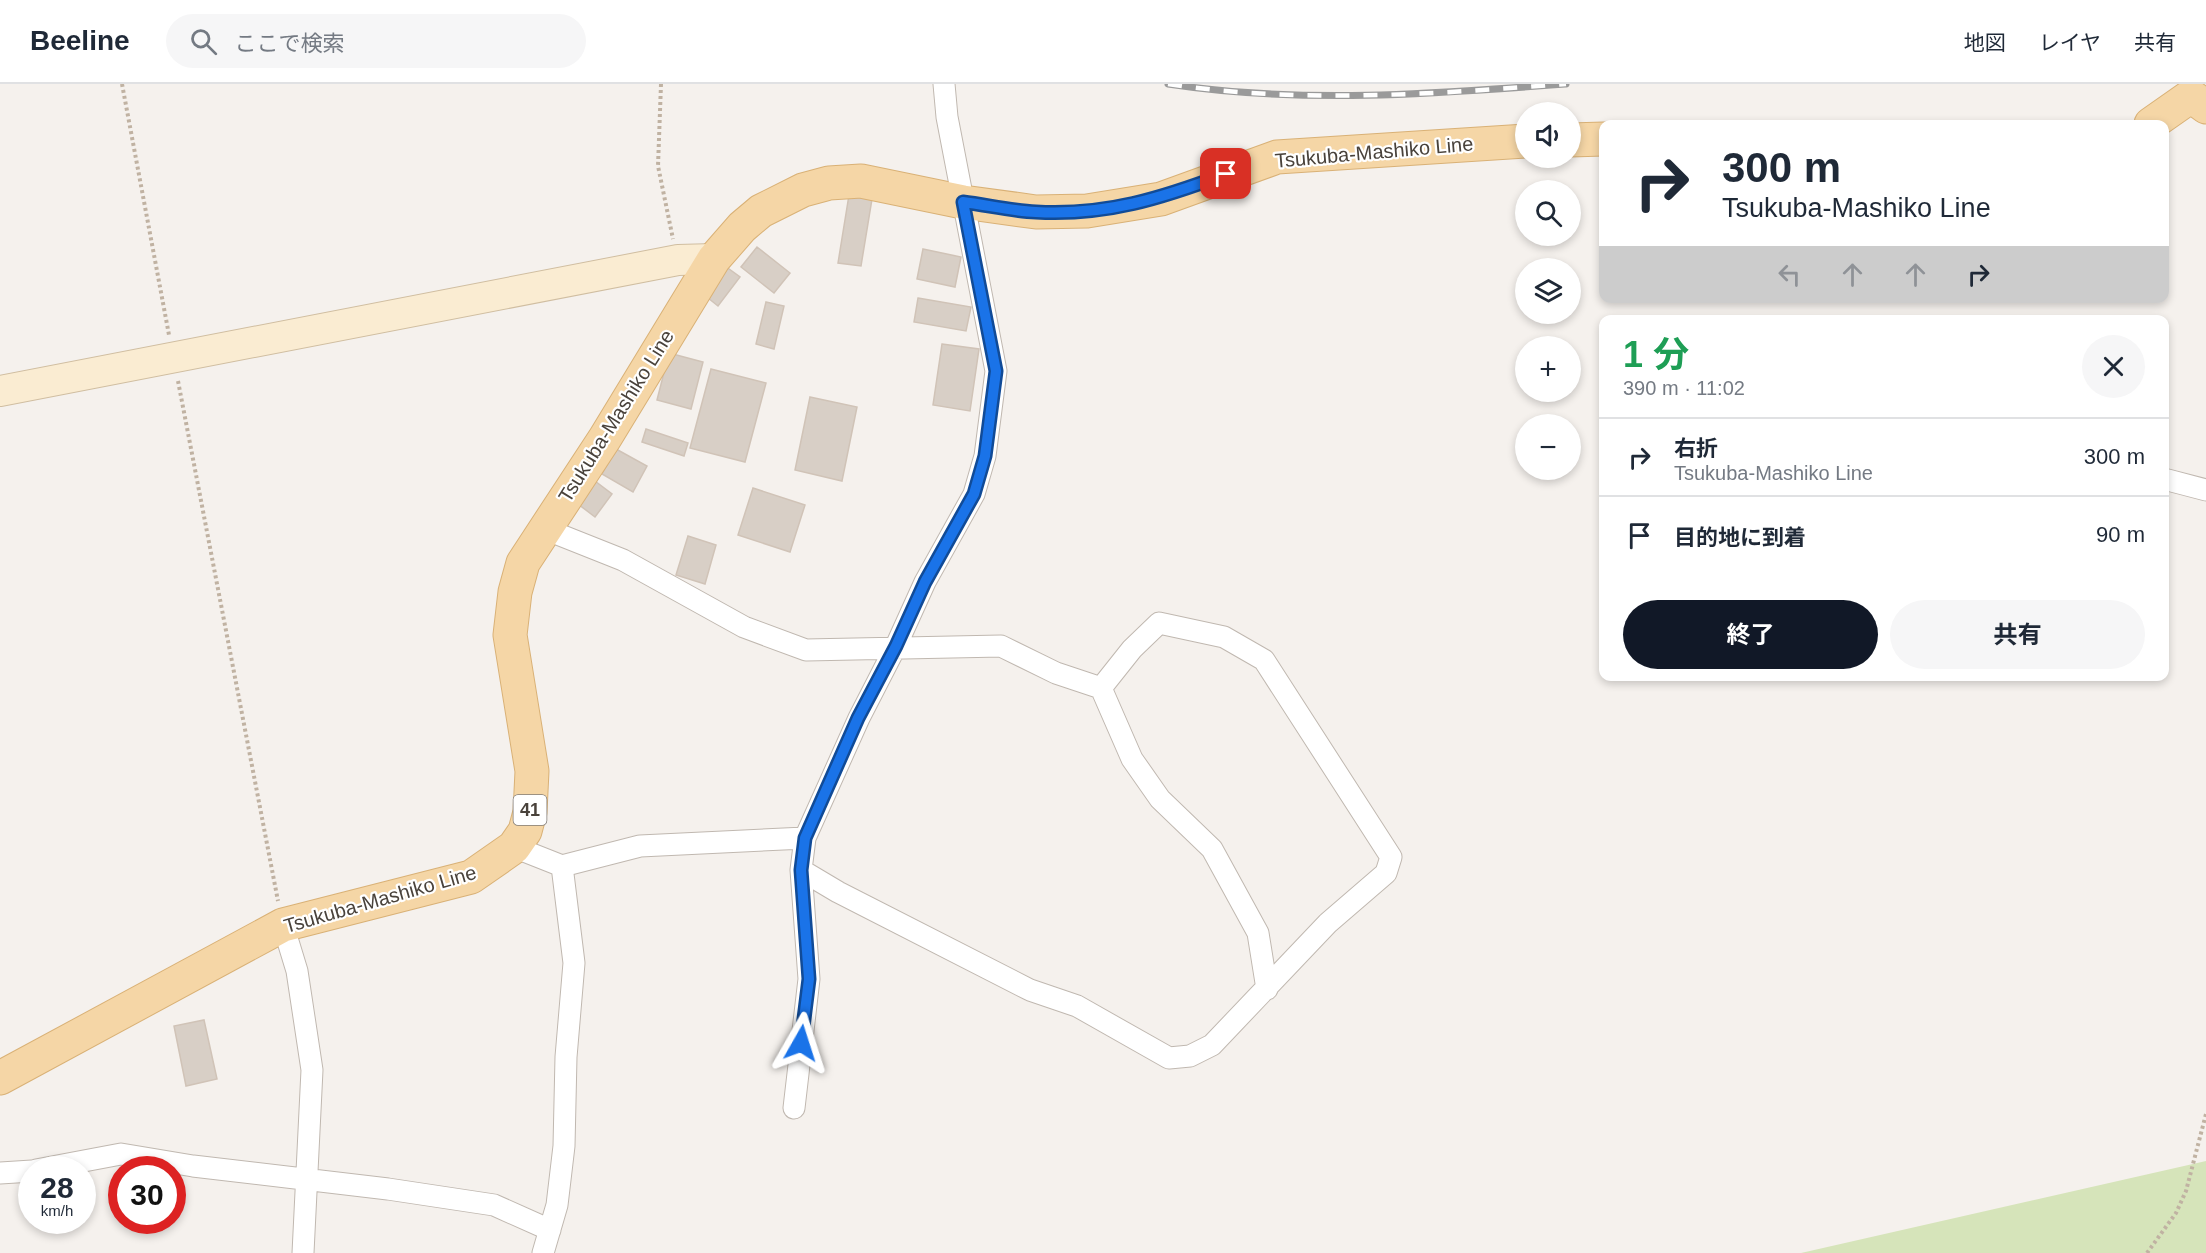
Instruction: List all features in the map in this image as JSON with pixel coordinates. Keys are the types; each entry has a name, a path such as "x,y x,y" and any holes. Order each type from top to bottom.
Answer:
{"main road":[{"path":"2157,120 2196,94"},
{"path":"1581,140 1599,139"},
{"name":"Tsukuba-Mashiko Line","path":"0,1078 283,925 471,877 514,847 525,831 530,812 532,771 510,635 514,592 523,563 605,438 714,259 742,227 761,211 803,190 829,183 861,181 963,202 1036,212 1087,211 1161,199 1277,157 1515,142"}],"street":[{"path":"794,1108 809,979 801,870 805,838 858,718 896,646 925,582 974,494 985,456 996,371 963,202 944,84"},
{"path":"0,392 143,362 174,360 678,260 714,259"},
{"path":"2169,480 2206,489"},
{"path":"545,529 623,560 744,627 806,650 896,646 1001,646 1056,674 1101,688 1132,759 1160,800 1212,849 1243,905 1258,933 1267,988"},
{"path":"801,870 838,892 1030,990 1077,1006 1169,1058 1190,1056 1212,1045 1328,923 1386,873 1391,857 1264,660 1224,638 1159,623 1132,649 1101,688"},
{"path":"514,847 562,866 640,846 805,838"},
{"path":"543,1253 557,1205 564,1146 566,1057 574,963 562,866"},
{"path":"283,925 297,971 312,1070 303,1253"},
{"path":"96,1159 121,1154 193,1166 494,1205 550,1230"},
{"path":"0,1173 18,1172"}],"path":[{"path":"122,84 283,925"},
{"path":"661,84 658,166 678,260"},
{"path":"2147,1253 2176,1213 2186,1191 2206,1114"}],"green space":[{"path":"2206,1161 2206,1253 1801,1253"}],"building":[{"path":"849,195 872,199 861,266 838,263"},
{"path":"757,247 790,273 774,293 741,267"},
{"path":"923,249 961,257 955,287 917,279"},
{"path":"725,266 740,277 718,306 703,294"},
{"path":"918,298 971,307 966,331 914,322"},
{"path":"766,302 784,306 774,349 756,344"},
{"path":"942,344 979,349 970,411 933,405"},
{"path":"669,353 703,362 691,409 657,400"},
{"path":"711,369 766,383 745,462 690,448"},
{"path":"810,397 857,407 842,481 795,470"},
{"path":"646,429 688,443 684,456 642,442"},
{"path":"616,449 647,466 633,492 602,474"},
{"path":"595,481 612,494 595,517 578,504"},
{"path":"753,488 805,505 790,552 738,535"},
{"path":"688,536 716,545 705,584 676,575"},
{"path":"204,1020 217,1079 186,1086 174,1026"}],"railway":[{"path":"1168,84 1268,94 1317,95 1417,94 1566,84"}],"route":[{"path":"801,1043 809,979 801,870 805,838 858,718 896,646 925,582 974,494 985,456 996,371 963,202 1036,212 1087,211 1161,199 1226,174"}]}
